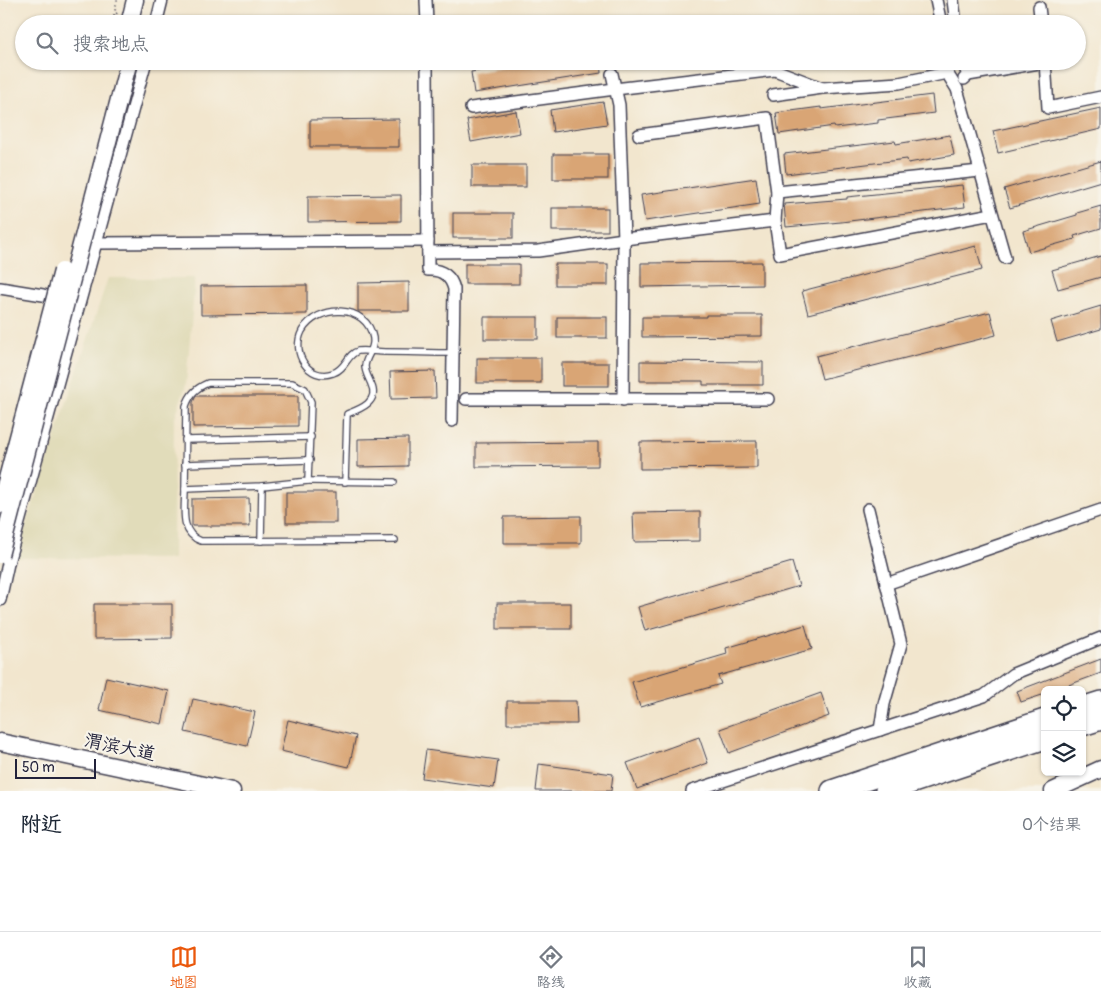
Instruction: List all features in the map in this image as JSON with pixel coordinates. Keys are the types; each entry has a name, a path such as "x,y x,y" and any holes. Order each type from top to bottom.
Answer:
{"highway":[{"path":"1086,707 1101,702"},
{"path":"1086,724 1101,719"},
{"path":"832,791 1041,721"},
{"path":"886,791 1041,739"}],"main road":[{"path":"131,15 135,0"},
{"path":"141,15 145,0"},
{"path":"0,505 117,70"},
{"path":"0,555 127,70"},
{"name":"渭滨大道","path":"0,742 195,787 232,791"},
{"path":"1053,791 1101,769"}],"street":[{"path":"158,15 162,0"},
{"path":"426,0 427,15"},
{"path":"936,0 939,15"},
{"path":"953,0 955,15"},
{"path":"1039,8 1039,15"},
{"path":"0,600 9,559 144,70"},
{"path":"427,70 428,270 437,270 446,274 454,290 452,421"},
{"path":"471,108 775,70 822,88"},
{"path":"773,96 822,88 899,83 939,70"},
{"path":"949,70 957,89 1005,258"},
{"path":"966,70 968,75"},
{"path":"957,89 968,75 998,70"},
{"path":"1046,70 1048,108 1101,97"},
{"path":"612,74 619,105 624,239 623,400"},
{"path":"639,135 767,118 777,192 775,221 780,254 992,214"},
{"path":"777,192 980,171"},
{"path":"96,243 428,246 538,251 775,221"},
{"path":"0,288 43,295 79,304"},
{"path":"466,399 768,399"},
{"path":"868,509 901,644 884,704 880,730"},
{"path":"886,584 1101,510"},
{"path":"692,791 984,696 1013,674 1101,638"}],"lane":[{"path":"345,482 347,414 364,407 373,396 373,388 367,376 365,366 372,352 373,338 366,324 355,315 342,311 327,312 313,318 303,329 298,343 299,355 304,365 313,372 323,375 333,374 343,368 351,354 359,351 372,352 453,353"},
{"path":"308,482 311,402 308,393 301,386 292,382 208,383 195,390 188,401 185,411 185,526 193,538 201,541 395,540"},
{"path":"185,440 311,437"},
{"path":"185,464 310,460"},
{"path":"185,489 308,482 394,482"},
{"path":"261,541 262,486"}],"shaded area":[{"path":"108,278 195,278 186,385 174,420 173,559 15,558"}],"building":[{"path":"483,70 601,70 601,73 474,93 471,72"},
{"path":"932,95 934,113 878,120 878,123 835,128 834,126 779,134 776,113"},
{"path":"603,102 607,124 553,132 550,110"},
{"path":"1101,108 1101,129 998,153 993,131"},
{"path":"516,111 520,133 471,142 467,120"},
{"path":"399,119 399,147 310,147 310,120"},
{"path":"950,135 954,155 908,163 907,159 786,174 784,154 895,141 896,144"},
{"path":"553,154 608,154 608,179 553,179"},
{"path":"1101,161 1101,181 1010,208 1004,189"},
{"path":"472,165 526,165 526,187 472,187"},
{"path":"756,178 760,204 645,221 641,195"},
{"path":"962,185 965,207 786,227 784,204 847,199 847,197"},
{"path":"401,195 401,221 308,222 308,196"},
{"path":"1101,206 1101,228 1074,236 1075,239 1029,252 1023,231"},
{"path":"552,208 608,208 608,231 552,231"},
{"path":"453,213 513,213 513,238 453,238"},
{"path":"976,246 982,270 808,314 802,291"},
{"path":"1101,256 1101,277 1058,289 1052,270"},
{"path":"762,262 762,285 641,287 641,263"},
{"path":"465,264 519,264 519,284 465,284"},
{"path":"555,264 608,264 608,285 555,285"},
{"path":"409,282 409,311 358,311 358,283"},
{"path":"307,285 307,314 201,315 201,286"},
{"path":"1101,306 1101,329 1057,342 1051,321"},
{"path":"990,312 996,335 822,379 816,356"},
{"path":"706,315 762,315 762,336 642,337 642,317 706,317"},
{"path":"484,317 538,317 538,339 484,339"},
{"path":"557,317 607,317 607,338 557,338"},
{"path":"477,358 541,358 541,383 477,383"},
{"path":"640,361 763,362 763,385 703,385 703,381 640,381"},
{"path":"562,363 609,363 609,386 562,386"},
{"path":"435,371 436,398 391,399 390,372"},
{"path":"196,396 298,396 298,426 193,427 193,402"},
{"path":"408,438 408,466 358,467 358,439"},
{"path":"757,441 757,468 640,469 640,442"},
{"path":"598,442 598,466 476,467 476,443"},
{"path":"286,492 336,492 336,523 286,523"},
{"path":"249,498 250,526 192,526 192,499"},
{"path":"700,512 700,541 634,542 633,513"},
{"path":"581,516 581,543 504,543 504,517"},
{"path":"792,562 799,586 645,631 638,607"},
{"path":"497,603 571,603 571,629 497,629"},
{"path":"94,604 172,604 172,638 94,639"},
{"path":"805,625 812,649 718,676 721,684 640,707 632,682 727,654 726,648"},
{"path":"1101,659 1101,673 1066,686 1041,686 1041,695 1021,702 1017,691"},
{"path":"106,677 169,691 162,724 99,710"},
{"path":"821,693 829,716 729,753 720,729"},
{"path":"193,699 255,712 247,746 185,732"},
{"path":"507,701 576,701 577,724 507,724"},
{"path":"288,720 356,736 349,767 281,751"},
{"path":"699,737 708,763 637,789 627,763"},
{"path":"426,750 498,760 494,788 422,778"},
{"path":"539,764 613,774 611,791 536,791"}]}
